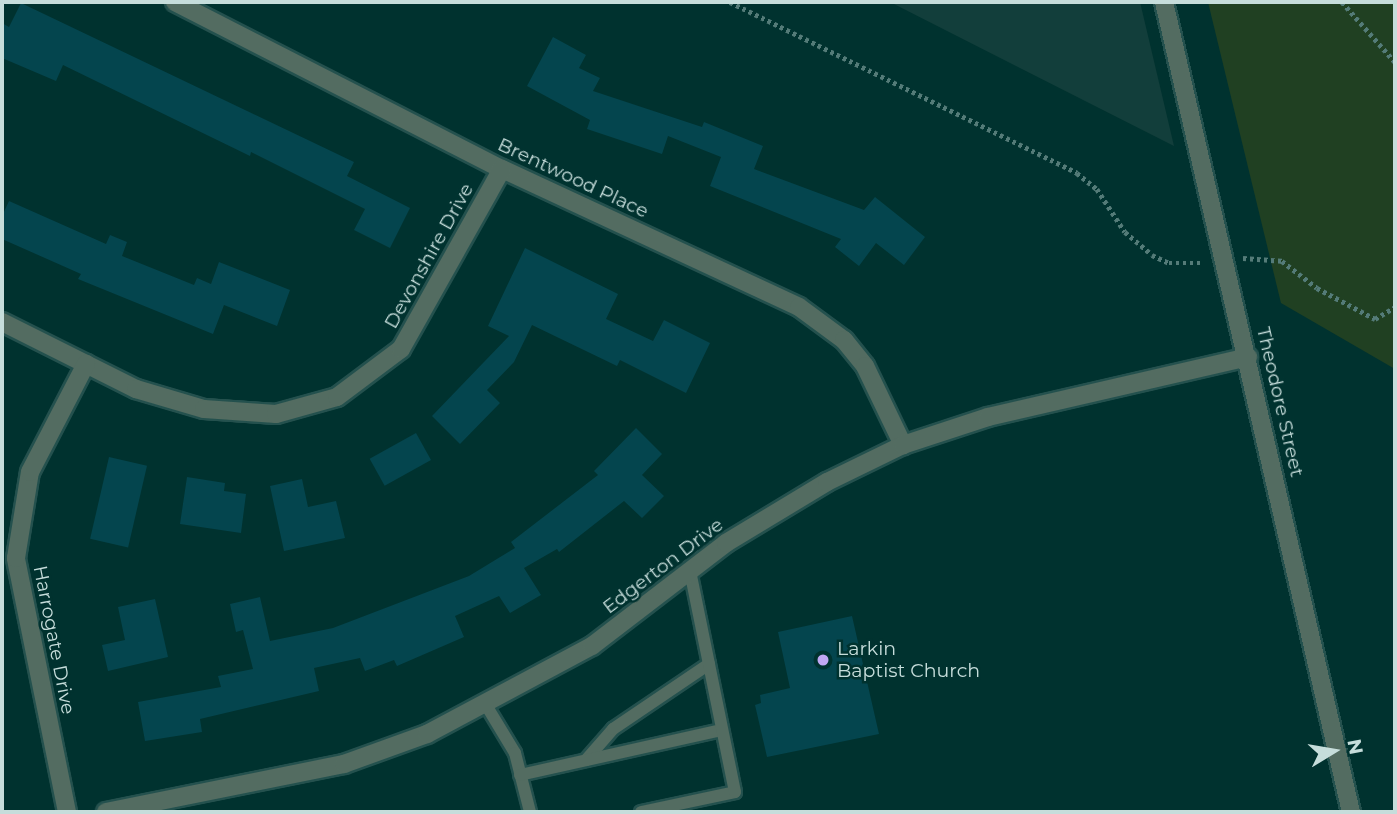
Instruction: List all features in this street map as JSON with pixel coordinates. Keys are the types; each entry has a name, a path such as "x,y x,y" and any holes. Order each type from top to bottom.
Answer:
{"street":[{"name":"Brentwood Place","path":"175,2 502,169 799,307 844,340 865,366 902,445"},
{"name":"Theodore Street","path":"1164,2 1226,261 1351,812"},
{"name":"Devonshire Drive","path":"2,322 136,389 204,409 276,414 337,397 401,349 502,169"},
{"name":"Edgerton Drive","path":"106,812 344,764 427,734 486,705 592,646 726,543 827,482 902,445 988,417 1248,358"},
{"name":"Harrogate Drive","path":"67,812 16,558 30,472 86,364"}],"lane":[{"path":"641,812 735,792 690,571"},
{"path":"586,760 613,729 709,664"},
{"path":"486,705 515,753 530,812"},
{"path":"520,775 722,730"}],"path":[{"path":"730,2 1077,173 1097,189 1125,232 1152,255 1169,263 1226,261 1262,256 1282,261 1317,288 1375,319 1395,307"},
{"path":"1342,2 1395,62"}],"shaded area":[{"path":"890,2 1140,2 1174,146"}],"green space":[{"path":"1208,2 1395,2 1395,369 1281,303"}],"building":[{"path":"21,3 354,162 347,176 410,208 390,248 354,230 365,209 251,152 250,156 63,65 56,81 2,58 2,23 9,27"},
{"path":"553,37 586,55 579,68 600,78 593,91 702,127 704,122 763,146 754,169 864,210 875,197 925,237 904,265 876,243 859,266 835,247 841,239 710,186 721,157 668,136 662,154 587,129 590,120 527,86"},
{"path":"9,201 106,244 110,235 127,242 122,256 194,285 197,278 211,284 219,262 290,290 277,326 224,305 213,334 78,279 81,274 2,239 2,216"},
{"path":"525,248 618,294 606,319 653,341 664,320 710,343 686,393 620,360 617,366 532,325 514,362 487,390 500,403 460,444 432,416 509,336 488,326"},
{"path":"636,428 662,454 642,475 664,496 642,518 624,501 559,552 557,549 524,568 541,595 510,613 499,596 455,616 464,637 397,666 394,660 365,671 360,658 314,668 319,691 200,719 202,732 145,741 138,702 221,687 218,676 253,669 243,630 236,632 230,604 260,597 270,641 333,628 469,576 515,548 511,542 598,475 594,471"},
{"path":"416,433 431,460 385,486 370,459"},
{"path":"109,457 147,466 128,548 90,539"},
{"path":"187,477 225,483 224,491 246,494 241,533 180,524"},
{"path":"302,479 308,507 336,501 345,538 284,551 270,486"},
{"path":"155,599 168,657 108,671 102,645 125,640 118,607"},
{"name":"Larkin Baptist Church","path":"852,616 879,734 767,757 755,705 761,703 760,695 790,688 778,632"}],"place":[{"name":"Larkin Baptist Church","path":"823,660"}]}
